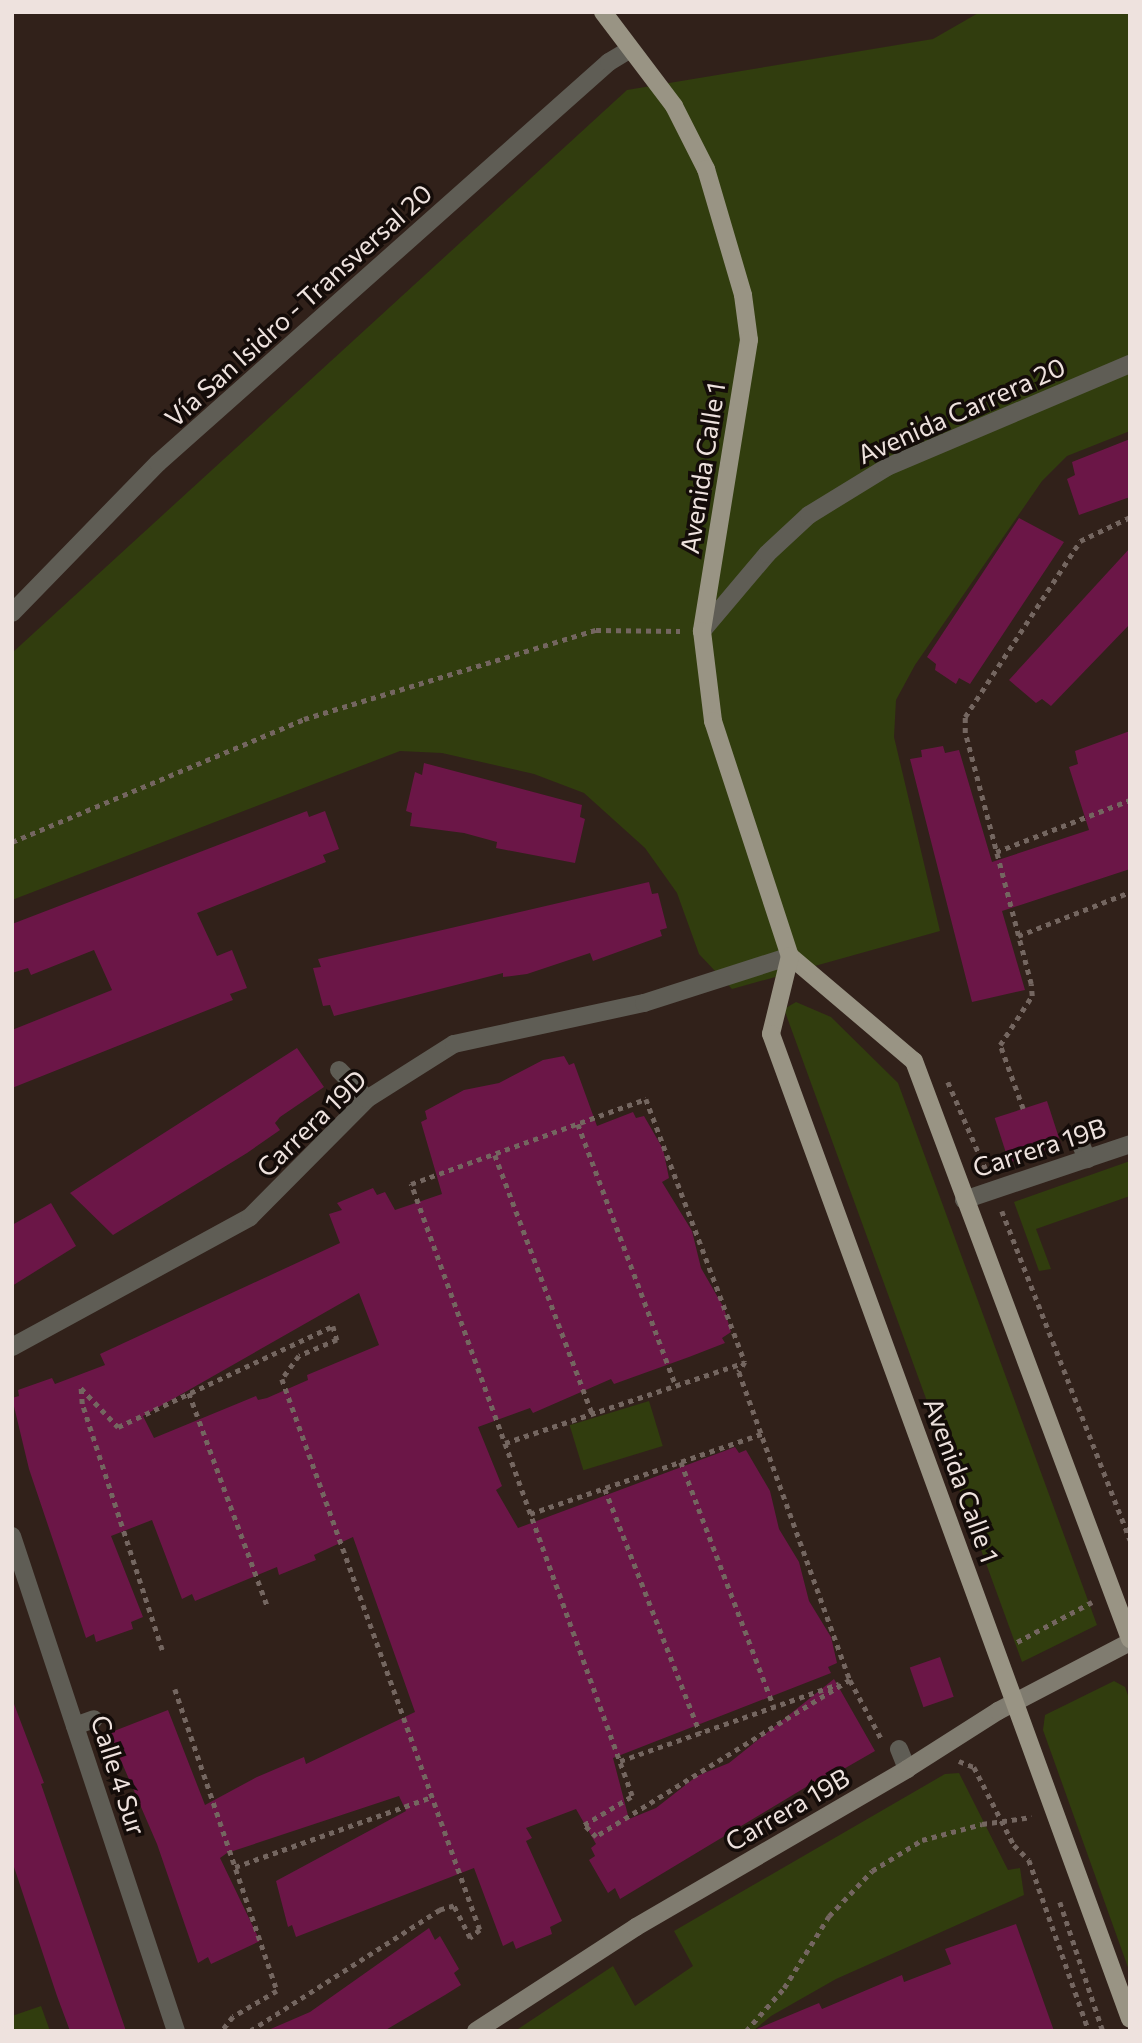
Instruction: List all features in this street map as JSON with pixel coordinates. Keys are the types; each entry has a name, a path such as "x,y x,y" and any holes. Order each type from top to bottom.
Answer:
{"main road":[{"name":"Avenida Calle 1","path":"603,12 629,50 674,106 706,169 743,296 749,340 702,631 713,721 790,956 771,1034 1130,2019"},
{"path":"790,956 914,1061 1130,1641"},
{"name":"Carrera 19B","path":"476,2031 636,1927 907,1769 1015,1702 1130,1641"}],"street":[{"name":"Vía San Isidro - Transversal 20","path":"12,612 158,463 609,62 629,50"},
{"name":"Avenida Carrera 20","path":"702,631 767,554 809,515 887,467 1130,364"},
{"name":"Carrera 19D","path":"12,1347 250,1217 367,1099 454,1044 643,1003 790,956"},
{"path":"339,1070 367,1099"},
{"path":"1079,1140 1087,1159"},
{"name":"Carrera 19B","path":"964,1199 1130,1144"},
{"name":"Calle 4 Sur","path":"12,1536 176,2031"},
{"path":"75,1726 94,1719"},
{"path":"891,1745 907,1769"}],"path":[{"path":"1023,1109 1000,1045 1032,996 965,733 965,717 1080,541 1130,517"},
{"path":"12,842 317,715 596,630 702,631"},
{"path":"996,852 1130,800"},
{"path":"1018,936 1130,892"},
{"path":"940,1072 954,1090 1130,1540"},
{"path":"745,1362 646,1099 411,1184 632,1796 584,1825 596,1837 850,1680"},
{"path":"578,1124 675,1384"},
{"path":"495,1155 592,1413"},
{"path":"162,1650 82,1404 81,1388 118,1427 333,1326 337,1340 299,1356 282,1379 480,1930 470,1938 454,1906 440,1910 251,2031"},
{"path":"505,1443 745,1362"},
{"path":"745,1362 739,1372 764,1433 850,1680 891,1745"},
{"path":"189,1393 267,1605"},
{"path":"530,1514 764,1433"},
{"path":"681,1462 774,1707"},
{"path":"605,1489 700,1733"},
{"path":"997,1653 1113,1591"},
{"path":"619,1761 850,1680"},
{"path":"175,1689 277,1990 233,2017 222,2031"},
{"path":"946,1767 957,1760 974,1767 1014,1845 1029,1860 1089,2031"},
{"path":"235,1867 432,1797"},
{"path":"746,2031 784,1988 829,1916 872,1871 922,1840 1002,1821 1032,1817"}],"green space":[{"path":"980,12 1130,12 1130,431 1067,456 1042,481 915,665 896,700 894,737 940,931 732,989 699,954 677,893 645,848 584,793 534,774 442,753 400,751 12,900 12,653 627,90 933,39"},
{"path":"796,1002 831,1017 898,1083 1097,1625 1022,1662 784,1009"},
{"path":"1130,1161 1130,1196 1036,1229 1051,1269 1039,1271 1014,1202"},
{"path":"649,1401 663,1446 583,1470 570,1425"},
{"path":"1114,1681 1125,1687 1130,1701 1130,1973 1043,1730 1045,1715"},
{"path":"959,1773 1008,1870 1020,1868 1024,1895 836,1979 771,2016 753,2031 515,2031 613,1966 635,2006 693,1966 674,1931 945,1774"},
{"path":"41,2006 50,2031 12,2031 12,2016"}],"building":[{"path":"1130,439 1130,497 1079,515 1067,479 1075,475 1072,462"},
{"path":"1019,518 1064,542 970,684 959,678 956,684 935,670 936,664 927,657"},
{"path":"1130,548 1130,624 1051,706 1042,699 1036,703 1009,680"},
{"path":"1130,731 1130,869 1002,911 1025,990 972,1002 910,759 922,757 921,750 943,746 945,753 959,750 992,862 1089,830 1069,767 1078,764 1075,751"},
{"path":"424,763 582,805 580,817 585,819 575,863 496,848 497,842 464,833 410,826 412,813 406,811 415,772 422,775"},
{"path":"307,811 309,817 325,811 339,849 323,855 326,862 197,913 217,956 232,950 247,988 230,994 233,1000 12,1088 12,1030 112,990 94,950 31,975 28,968 12,973 12,924"},
{"path":"649,882 652,894 658,893 667,928 660,930 662,936 593,961 590,953 527,974 503,977 503,973 334,1016 330,1005 323,1006 313,968 321,967 318,959"},
{"path":"297,1048 324,1087 280,1117 275,1123 280,1130 247,1153 113,1235 70,1193"},
{"path":"564,1056 569,1065 574,1063 597,1126 633,1112 636,1118 644,1116 663,1149 669,1178 662,1182 692,1231 701,1268 724,1308 731,1332 722,1338 725,1343 689,1357 614,1384 611,1379 533,1413 530,1408 478,1427 502,1486 496,1490 518,1528 735,1447 739,1453 746,1450 770,1491 779,1529 799,1562 809,1601 831,1637 837,1663 828,1667 831,1673 613,1758 629,1819 656,1808 697,1776 729,1763 834,1679 875,1751 828,1778 826,1775 620,1899 615,1888 608,1893 589,1860 595,1856 591,1848 596,1844 576,1809 526,1828 532,1838 526,1841 562,1921 550,1927 552,1934 516,1949 513,1941 503,1946 474,1868 296,1937 292,1925 288,1927 276,1881 406,1811 399,1796 227,1853 220,1858 260,1941 211,1964 208,1957 198,1963 157,1844 109,1733 168,1710 205,1805 257,1777 304,1757 306,1764 415,1712 353,1537 314,1555 316,1560 279,1575 277,1567 195,1601 192,1594 182,1599 152,1520 111,1536 143,1617 131,1622 133,1629 96,1642 94,1634 86,1638 29,1469 12,1398 19,1396 18,1390 52,1378 55,1384 105,1365 100,1354 340,1243 329,1214 342,1210 337,1203 373,1188 377,1195 385,1192 395,1210 442,1194 421,1122 427,1119 425,1111 464,1090 499,1083 543,1060","holes":["359,1293 379,1345 307,1375 308,1380 267,1398 258,1400 256,1396 154,1438 143,1416"]},
{"path":"1047,1101 1062,1146 1009,1163 995,1118"},
{"path":"51,1203 76,1246 12,1286 12,1225"},
{"path":"940,1657 954,1697 923,1707 910,1667"},
{"path":"14,1704 44,1783 41,1784 126,2031 70,2031 57,1996 12,1861"},
{"path":"1016,1924 1054,2031 752,2031 819,2003 822,2009 902,1975 904,1982 951,1964 945,1949"},
{"path":"429,1928 435,1940 440,1936 459,1969 454,1973 461,1985 384,2031 266,2031 310,2012"}]}
